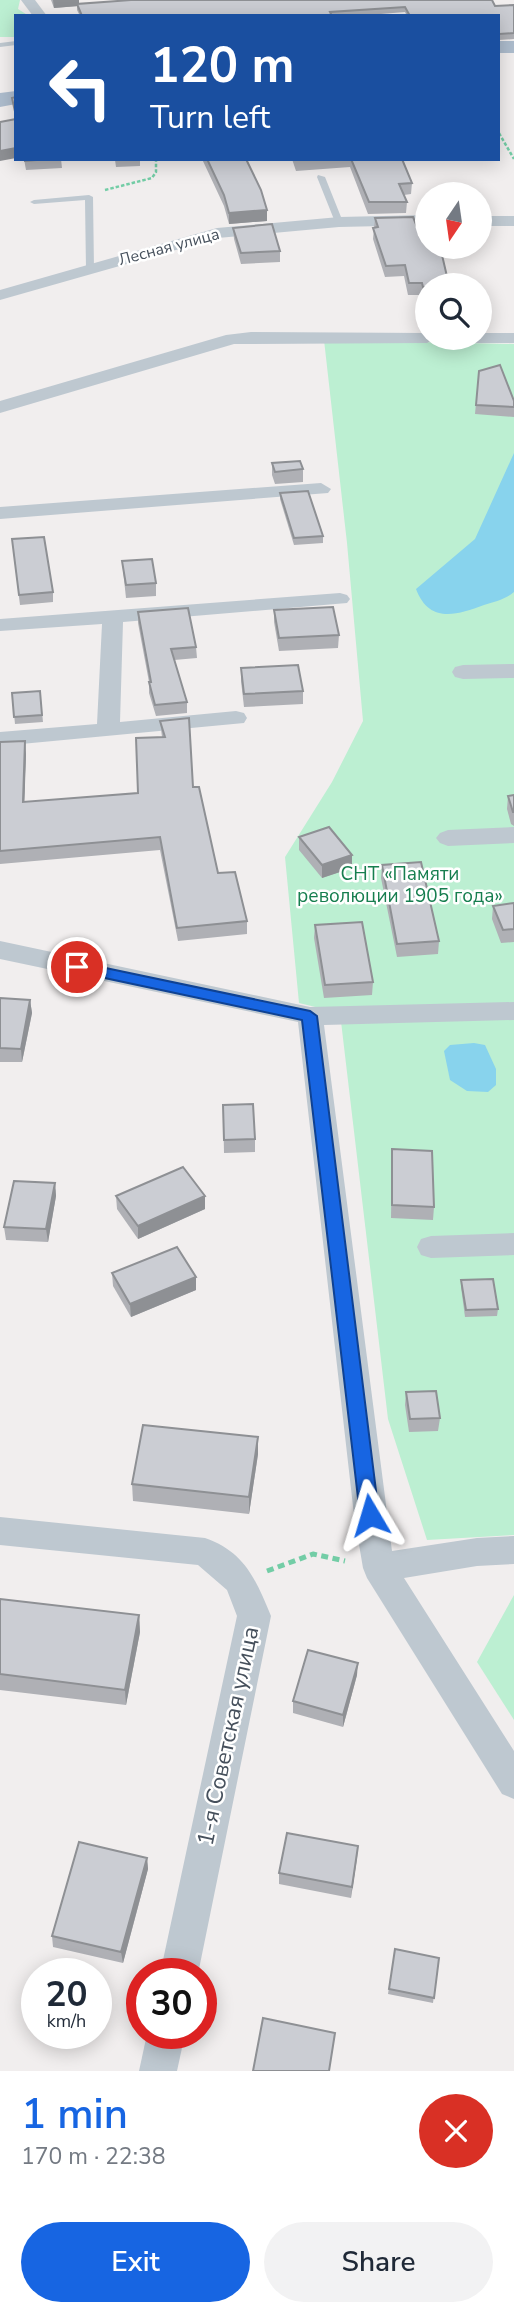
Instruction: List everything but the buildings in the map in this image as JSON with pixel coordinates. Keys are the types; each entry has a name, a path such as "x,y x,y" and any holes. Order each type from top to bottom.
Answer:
{"street":[{"name":"Лесная улица","path":"0,295 217,233 339,222 415,220"},
{"path":"492,220 514,221"},
{"path":"0,407 232,339 415,338"},
{"path":"492,338 514,338"},
{"path":"0,513 321,489"},
{"path":"0,625 340,599"},
{"path":"108,730 113,617"},
{"path":"463,672 514,671"},
{"path":"0,739 236,718"},
{"path":"448,838 514,835"},
{"path":"0,950 310,1016 514,1012"},
{"path":"310,1016 368,1501 379,1568 514,1782"},
{"path":"431,1247 514,1244"},
{"name":"1-я Советская улица","path":"0,1531 205,1552 240,1581 254,1616 182,1958"},
{"path":"379,1568 477,1552 514,1550"},
{"path":"158,2071 163,2049"}],"lane":[{"path":"321,177 339,222"},
{"path":"34,202 89,197 90,269"}],"path":[{"path":"500,136 514,159"},
{"path":"89,197 152,178 156,172 156,161"},
{"path":"240,1581 313,1554 379,1568"}],"green space":[{"path":"0,0 20,0 18,9 26,14 14,14 14,37 0,37"},
{"name":"СНТ «Памяти революции 1905 года»","path":"324,340 415,342 415,350 492,350 492,344 514,344 514,1535 427,1540 388,1419 340,1013 299,1003 285,857 332,782 363,721 347,543"},
{"path":"514,1595 514,1720 477,1662"}],"water":[{"path":"514,453 514,592 500,600 463,612 436,612 421,600 416,589 475,539"},
{"path":"450,1045 485,1045 496,1069 496,1085 488,1092 467,1091 450,1080 444,1051"}],"route":[{"path":"77,967 310,1016 370,1515"}]}
